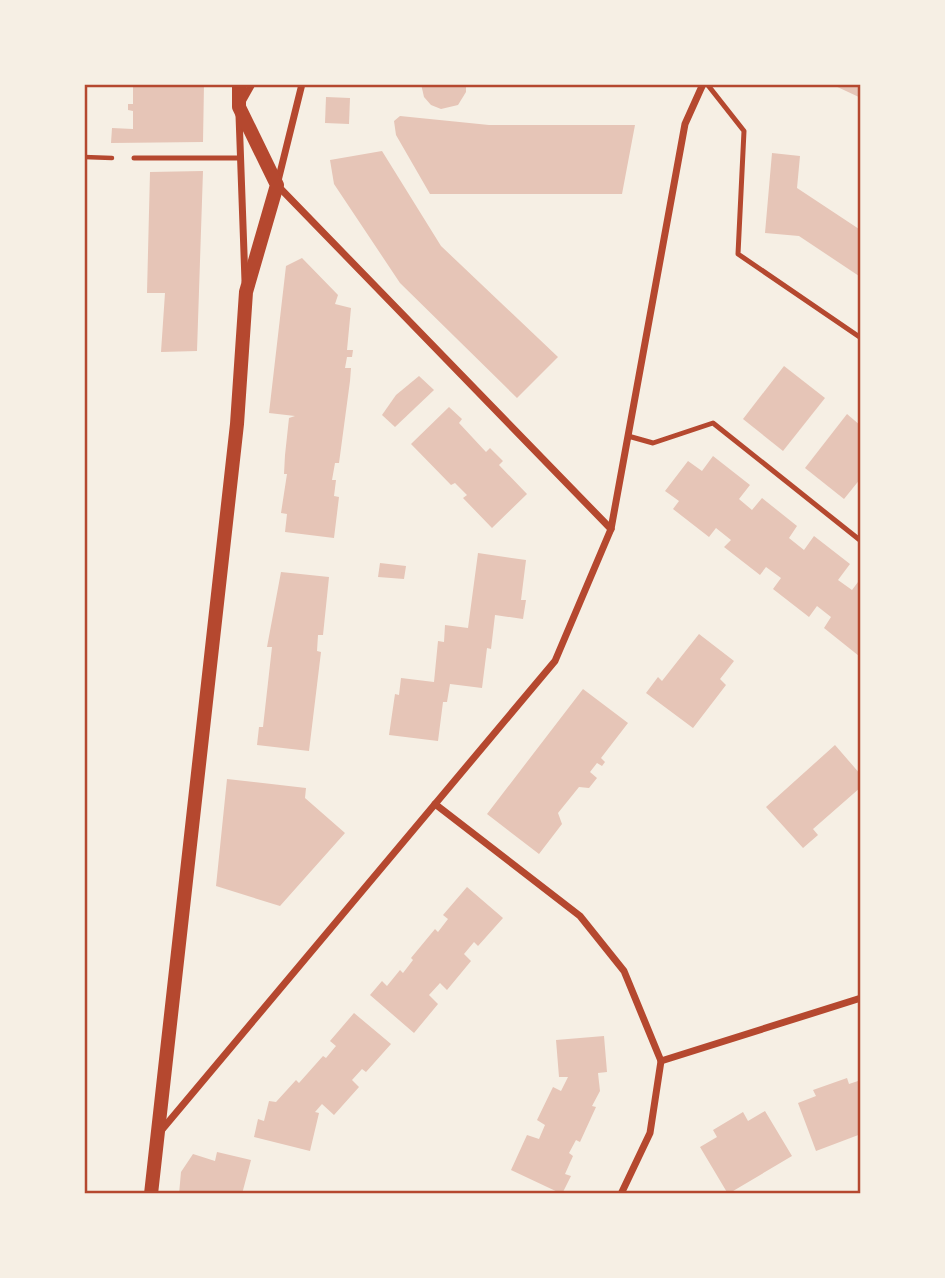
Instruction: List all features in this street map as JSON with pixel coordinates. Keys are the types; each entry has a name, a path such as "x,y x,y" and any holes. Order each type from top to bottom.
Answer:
{"main road":[{"path":"152,1194 237,424 246,292 277,186 239,107 239,84"}],"street":[{"path":"246,292 239,107 252,84"},
{"path":"302,84 277,186 611,529"},
{"path":"157,1135 555,661 611,529 685,124 705,84"},
{"path":"435,804 580,916 624,971 661,1061 650,1133 621,1194"},
{"path":"661,1061 861,998"}],"lane":[{"path":"705,84 744,131 738,254 861,338"},
{"path":"134,158 241,158"},
{"path":"628,436 653,443 713,423 861,541"}],"path":[{"path":"84,157 134,158"}],"building":[{"path":"133,84 204,84 203,142 111,143 112,128 133,129 133,111 128,110 128,104 133,104"},
{"path":"421,84 466,84 466,92 458,105 441,109 431,105 424,97"},
{"path":"831,84 861,84 861,98"},
{"path":"326,97 350,98 349,124 325,123"},
{"path":"400,116 489,125 635,125 622,194 430,194 396,135 394,121"},
{"path":"382,151 441,246 558,357 517,398 400,283 334,184 330,160"},
{"path":"772,153 800,156 797,188 859,229 861,227 859,276 799,236 765,233"},
{"path":"203,171 197,351 161,352 165,293 147,293 150,172"},
{"path":"302,258 338,295 335,304 351,308 347,350 353,350 352,357 347,357 345,368 351,368 350,381 339,463 335,463 332,480 336,480 334,496 339,497 334,538 285,532 287,514 281,513 287,474 284,474 285,455 289,418 295,416 269,413 286,266"},
{"path":"784,366 825,398 783,451 743,419"},
{"path":"419,376 434,390 395,427 382,415 396,395"},
{"path":"449,407 462,419 459,423 486,452 490,448 503,461 499,465 527,494 492,528 463,498 467,495 455,483 451,485 411,444"},
{"path":"847,414 861,426 861,478 844,499 805,468"},
{"path":"713,456 750,485 739,499 752,510 762,498 797,526 789,538 804,550 814,536 850,564 838,580 852,590 861,578 859,656 824,628 831,617 817,606 809,617 773,589 781,578 766,567 760,575 724,547 731,540 716,528 709,537 673,509 679,501 665,491 688,461 702,471"},
{"path":"478,553 526,560 521,600 526,600 523,619 495,615 482,688 450,684 447,702 443,702 438,741 389,735 395,694 399,695 401,678 434,682 438,641 444,642 445,625 468,628"},
{"path":"380,563 406,566 404,579 378,577"},
{"path":"281,572 329,577 323,635 318,635 317,651 321,652 309,751 257,745 259,727 263,727 272,647 267,647"},
{"path":"699,634 734,661 720,679 726,685 693,728 646,693 658,677 662,681"},
{"path":"583,689 628,723 601,758 605,762 602,766 597,763 590,772 597,778 589,788 579,787 558,813 562,824 539,854 487,814"},
{"path":"835,745 861,775 861,787 813,829 818,835 803,848 766,807"},
{"path":"227,779 306,788 305,798 345,833 280,906 216,886"},
{"path":"467,887 503,918 478,946 474,942 464,954 471,961 447,990 440,983 429,995 438,1004 414,1033 370,995 382,981 387,986 400,970 403,973 413,960 411,958 435,929 438,932 448,919 443,915"},
{"path":"354,1013 391,1044 366,1072 362,1069 352,1080 359,1087 334,1115 322,1104 315,1112 319,1113 310,1151 254,1137 258,1119 264,1121 269,1101 276,1102 296,1080 299,1083 323,1056 326,1058 336,1046 330,1041"},
{"path":"604,1036 607,1072 598,1073 600,1091 592,1106 596,1107 580,1142 576,1140 569,1153 573,1156 565,1174 571,1176 562,1194 511,1170 527,1135 539,1139 545,1125 537,1120 553,1087 561,1091 568,1077 559,1077 556,1040"},
{"path":"847,1078 849,1084 861,1080 861,1134 816,1151 798,1103 816,1096 813,1090"},
{"path":"765,1111 792,1156 728,1194 700,1147 717,1137 713,1130 743,1112 748,1121"},
{"path":"217,1152 251,1160 242,1194 179,1194 181,1172 193,1154 215,1161"}]}
